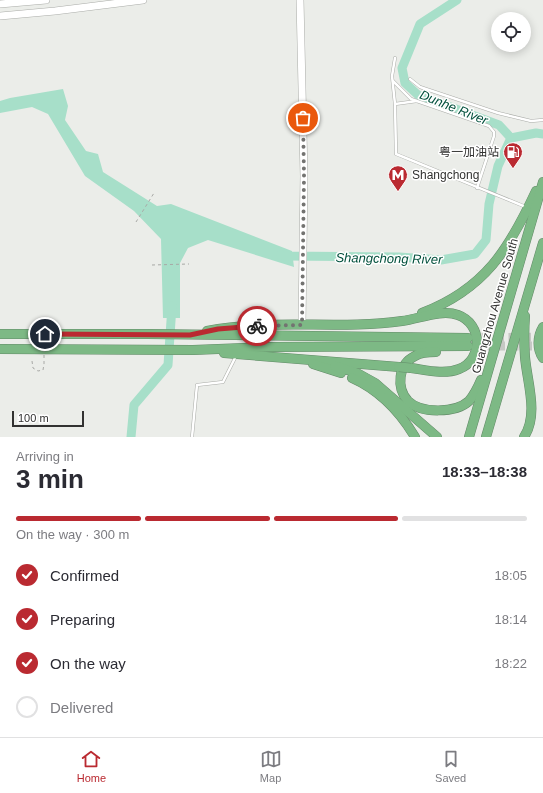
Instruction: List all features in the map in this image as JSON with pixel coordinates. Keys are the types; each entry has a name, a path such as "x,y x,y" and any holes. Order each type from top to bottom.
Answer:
{"highway":[{"path":"386,323 408,318 442,305 468,288 492,265 514,236 543,177"},
{"name":"Guangzhou Avenue South","path":"469,437 543,182"},
{"path":"486,437 543,243"},
{"path":"524,437 529,428 532,415 524,349 526,300"},
{"path":"190,335 218,329 231,328 386,323 446,314 462,317 473,327 477,340 477,350 475,355 466,366 445,372 193,350"},
{"path":"543,327 538,344 543,358"},
{"path":"0,334 148,334 468,345"},
{"path":"468,345 422,353 411,358 406,363 400,376 401,389 407,400 422,408 443,410 457,408 470,400 490,363"},
{"path":"0,349 193,350 269,347 468,345"},
{"path":"286,358 310,363 337,372 371,388 391,405 415,437"},
{"path":"286,358 338,367 367,379 387,394 436,437"}],"street":[{"path":"47,12 45,0 4,3 1,14 47,12 142,0"},
{"path":"300,0 304,176 302,325"}],"lane":[{"path":"395,58 392,68 395,104 396,154 528,208"},
{"path":"410,79 419,87 498,113 531,121 543,120"},
{"path":"393,81 398,88 411,99 489,126 494,132 477,188"},
{"path":"395,104 417,101"},
{"path":"192,437 197,385 223,382 237,354"}],"path":[{"path":"136,222 154,193"},
{"path":"152,265 189,264"},
{"path":"32,361 33,368 38,371 43,370 44,318 46,317 49,320 50,327"}],"shaded area":[{"path":"63,89 68,106 65,120 86,151 98,154 103,172 157,206 171,204 292,251 294,267 208,240 188,248 180,263 180,318 163,318 161,239 134,211 85,176 48,114 32,107 0,113 0,101"}],"waterway":[{"name":"Dunhe River","path":"457,0 420,24 402,68 405,83 418,95 499,125 511,138"},
{"name":"Shangchong River","path":"281,255 399,257 441,260 475,254 486,240 489,204 498,166 511,138 536,133 543,134"},
{"path":"131,437 134,405 168,365 172,306"}],"tunnel":[{"path":"468,338 543,337"},
{"path":"469,346 543,346"}],"way so far":[{"path":"257,326 302,325 304,176 303,118"}],"place":[{"name":"粤一加油站","path":"513,169"},
{"name":"Shangchong","path":"398,192"}],"route":[{"path":"45,334 190,335 218,329 257,326"}]}
